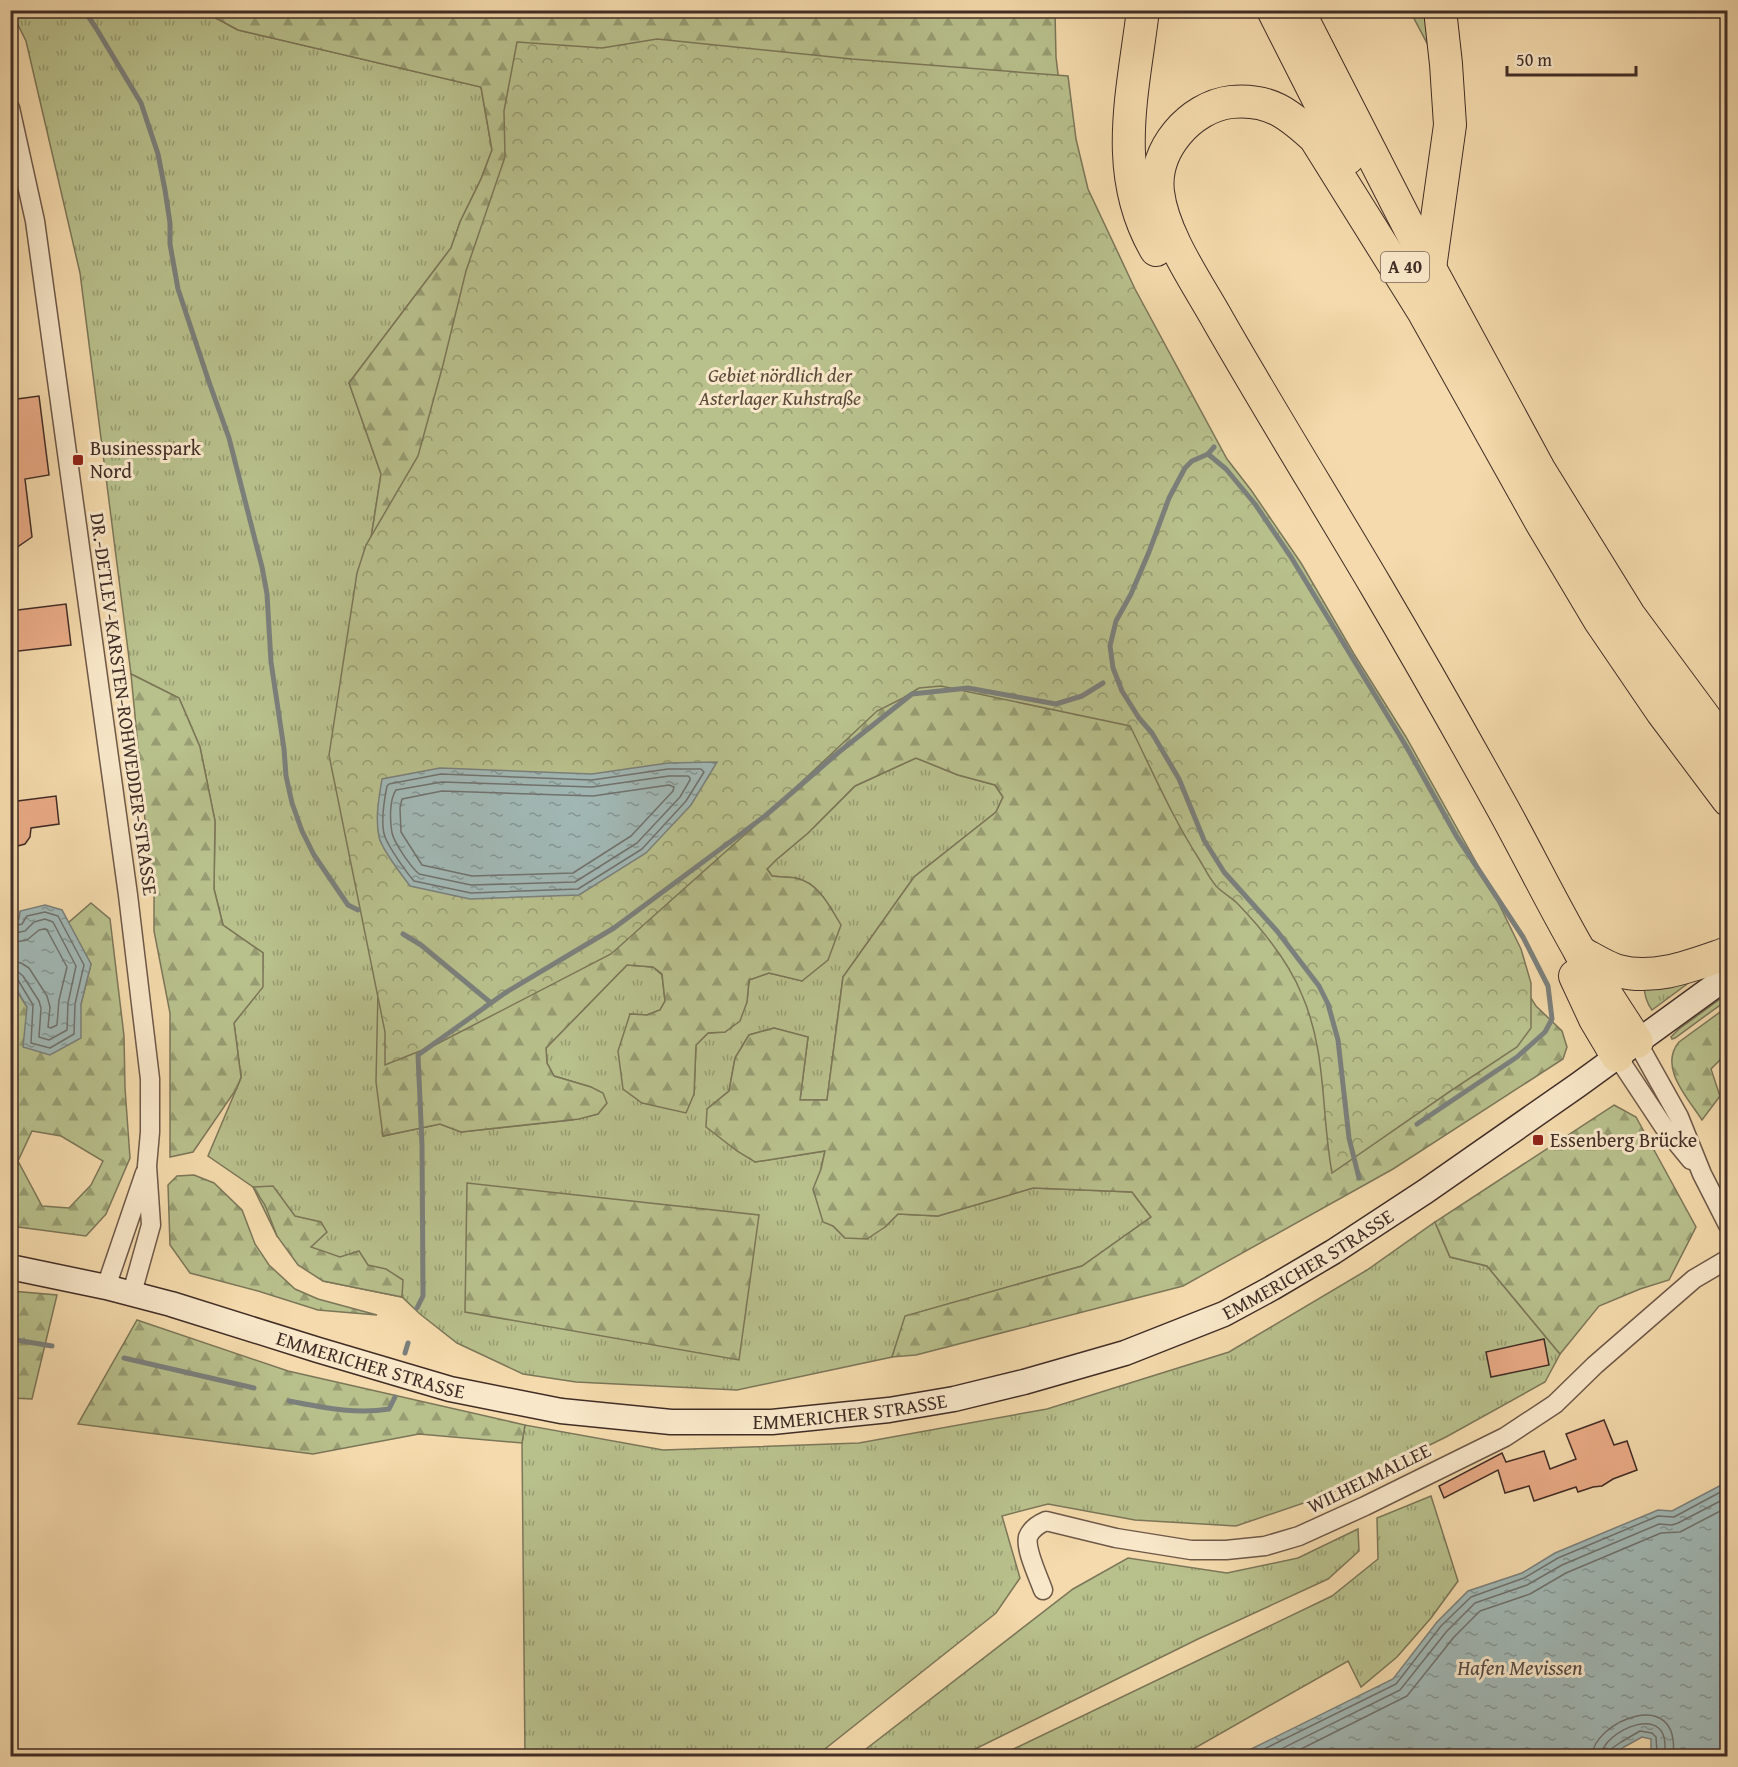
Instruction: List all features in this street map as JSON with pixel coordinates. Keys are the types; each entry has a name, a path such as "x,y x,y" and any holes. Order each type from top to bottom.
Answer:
{"highway":[{"path":"1143,10 1129,113 1128,149 1133,191 1148,236 1191,312 1239,379 1367,593 1566,957 1595,1019 1627,1049"},
{"name":"A 40","path":"1273,10 1340,145 1541,522 1606,630 1662,712 1728,800"},
{"name":"A 40","path":"1298,10 1430,268 1551,490 1629,615 1728,749"},
{"path":"1430,268 1450,125 1442,10"},
{"path":"1541,522 1423,311 1315,138 1294,118 1262,103 1245,101 1224,103 1191,118 1168,147 1161,167 1157,189 1163,216 1179,250 1250,376 1377,587 1483,773 1580,951 1627,1049"},
{"path":"1580,951 1618,971 1640,974 1664,973 1728,953"}],"main road":[{"name":"EMMERICHER STRASSE","path":"10,1268 132,1293 450,1389 561,1411 671,1422 772,1422 889,1410 954,1399 1024,1383 1125,1353 1224,1314 1272,1288 1333,1252 1426,1191 1728,976"}],"street":[{"name":"DR.-DETLEV-KARSTEN-ROHWEDDER-STRASSE","path":"10,108 35,220 128,895 150,1079 150,1132 147,1166 151,1225 132,1293"},
{"path":"1627,1049 1679,1117 1702,1174 1728,1225"},
{"name":"DR.-DETLEV-KARSTEN-ROHWEDDER-STRASSE","path":"106,1287 147,1166"},
{"name":"WILHELMALLEE","path":"1043,1590 1029,1550 1028,1537 1037,1525 1047,1521 1116,1538 1191,1550 1236,1549 1265,1545 1299,1536 1356,1510 1505,1437 1555,1404 1603,1358 1694,1279 1728,1259"}],"green space":[{"path":"11,11 203,11 238,30 481,87 492,150 451,248 349,383 381,474 361,602 379,944 383,1136 440,1124 461,1132 572,1120 598,1114 591,1087 554,1076 547,1063 546,1048 627,965 653,967 662,975 665,1001 660,1010 647,1015 630,1014 694,1094 696,1045 708,1033 725,1032 747,1002 749,980 769,973 802,981 840,925 823,897 811,885 796,878 772,876 767,869 808,833 855,786 916,758 958,775 995,785 1003,797 996,812 914,877 843,977 827,1100 800,1100 808,1037 774,1028 749,1035 735,1058 729,1091 707,1109 755,1162 825,1151 821,1169 833,1226 845,1238 885,1227 898,1214 938,1216 1033,1188 1132,1192 1151,1217 1082,1266 906,1316 892,1357 737,1390 576,1382 523,1374 457,1343 402,1297 323,1281 277,1236 253,1187 208,1156 241,1078 234,1023 262,987 263,953 223,925 214,889 215,821 200,747 179,698 131,674 80,273 26,41"},
{"name":"Gebiet nördlich der Asterlager Kuhstraße","path":"203,11 1055,11 1056,57 1066,142 1096,247 1383,769 1536,1006 1562,1031 1567,1047 1563,1059 1393,1169 1183,1286 916,1355 892,1357 905,1316 1082,1266 1151,1217 1132,1192 1033,1188 938,1216 898,1214 885,1227 867,1239 845,1238 833,1226 823,1222 813,1189 825,1151 755,1162 706,1127 707,1109 729,1091 735,1058 749,1035 774,1028 808,1037 800,1100 827,1100 843,977 914,877 996,812 1003,797 995,785 958,775 916,758 855,786 808,833 767,869 772,876 796,878 811,885 823,897 841,925 828,960 802,981 769,973 749,980 747,1002 740,1021 725,1032 708,1033 696,1045 694,1094 686,1113 642,1103 623,1089 618,1051 630,1014 647,1015 660,1010 665,1001 662,974 653,967 627,965 546,1048 547,1063 554,1076 603,1093 607,1103 598,1114 579,1119 461,1132 440,1124 383,1136 376,1082 379,944 361,602 381,474 349,383 451,248 492,150 481,87 238,30"},
{"path":"1410,11 1434,11 1427,43"},
{"name":"Gebiet nördlich der Asterlager Kuhstraße","path":"657,39 852,59 1068,76 1076,139 1088,189 1135,289 1227,459 1301,563 1406,737 1495,896 1521,949 1531,983 1531,1028 1517,1047 1332,1173 1320,1061 1310,1017 1302,995 1290,970 1265,935 1237,903 1211,880 1171,810 1130,726 941,686 919,688 877,711 760,821 611,954 435,1045 385,1065 385,1032 329,755 357,573 366,545 418,456 466,271 505,157 504,111 517,42 602,48"},
{"path":"131,674 179,698 200,747 215,821 214,889 223,925 263,953 263,987 234,1023 241,1077 237,1088 193,1152 170,1157 170,1013 154,931 154,892"},
{"path":"91,903 110,919 124,1036 130,1158 106,1214 86,1236 11,1226 10,980 27,1007 81,1004 91,964 68,923","holes":["32,1131 61,1136 103,1161 91,1185 69,1208 42,1206 18,1161"]},
{"path":"1702,973 1652,1010 1648,1004 1644,984"},
{"path":"1727,994 1727,1000 1672,1039 1671,1037 1679,1029"},
{"path":"1727,1007 1727,1053 1711,1069 1720,1096 1702,1120 1677,1082 1673,1072 1673,1052 1679,1042"},
{"path":"1614,1105 1636,1117 1696,1227 1669,1280 1599,1306 1560,1354 1487,1266 1450,1257 1435,1222"},
{"path":"194,1175 214,1183 242,1210 255,1244 269,1265 295,1289 318,1299 377,1315 318,1310 190,1273 170,1245 168,1185 177,1176"},
{"path":"467,1183 759,1215 739,1360 465,1312"},
{"path":"273,1186 295,1216 321,1222 327,1232 311,1247 340,1257 359,1251 368,1265 386,1269 403,1280 402,1297 323,1281 298,1265 277,1236 265,1205 253,1187"},
{"path":"1435,1222 1450,1257 1487,1266 1560,1354 1545,1382 1446,1437 1327,1495 1236,1526 1135,1520 1048,1504 1002,1516 1020,1578 996,1613 816,1756 525,1756 522,1443 525,1425 663,1450 859,1443 1047,1409 1229,1352 1367,1270"},
{"path":"11,1291 57,1295 32,1399 11,1398"},
{"path":"137,1320 288,1371 525,1425 522,1443 419,1434 313,1454 78,1424"},
{"path":"1431,1496 1458,1581 1431,1618 1397,1657 1361,1687 1348,1661 1181,1756 999,1756 1332,1596 1378,1559 1377,1518"},
{"path":"1358,1529 1359,1551 1328,1579 1198,1639 961,1756 857,1756 1073,1589 1128,1558 1227,1573 1298,1558"}],"water":[{"path":"717,762 691,805 646,853 579,895 470,899 410,886 388,855 379,837 377,815 382,779 440,768 592,774 668,763"},
{"path":"45,905 62,910 91,964 81,1004 81,1038 50,1055 23,1047 27,1007 11,980 11,921 19,919 20,911"},
{"name":"Hafen Mevissen","path":"1727,1482 1727,1756 1647,1756 1651,1752 1651,1739 1642,1737 1611,1756 1237,1756 1393,1679 1437,1622 1468,1591 1522,1573 1555,1553 1658,1510 1672,1511"}],"building":[{"path":"39,396 49,475 25,479 32,537 10,552 10,400"},
{"path":"66,604 71,645 10,652 10,611"},
{"path":"56,796 59,824 31,828 30,837 25,844 10,848 10,802"},
{"path":"1544,1339 1549,1365 1491,1377 1486,1352"},
{"path":"1604,1420 1614,1445 1627,1441 1637,1470 1602,1486 1578,1492 1576,1487 1534,1501 1529,1486 1505,1493 1498,1470 1444,1498 1439,1486 1502,1453 1506,1462 1544,1451 1550,1469 1576,1459 1566,1434"}],"waterway":[{"path":"84,10 141,103 158,154 178,289 229,438 262,567 267,594 271,662 286,776 292,803 314,855 348,905 358,910"},
{"path":"1214,447 1208,454 1192,461 1185,468 1169,498 1131,594 1116,621 1110,646 1113,668 1122,691 1139,718 1152,733 1179,779 1204,840 1224,872 1277,931 1319,986 1328,1004 1338,1040 1349,1138 1359,1178"},
{"path":"1208,454 1226,469 1255,504 1291,557 1406,746 1457,837 1523,937 1548,986 1552,1019 1545,1032 1517,1057 1417,1124"},
{"path":"417,1308 423,1296 422,1145 418,1055 505,993 614,928 765,816 839,752 912,694 968,688 1056,704 1082,696 1103,683"},
{"path":"403,934 421,945 491,1003"},
{"path":"10,1339 52,1346"},
{"path":"405,1353 408,1343"},
{"path":"124,1358 254,1388"},
{"path":"289,1401 339,1410 377,1411 389,1409 395,1397"}],"place":[{"name":"Businesspark Nord","path":"78,460"},
{"name":"Essenberg Brücke","path":"1538,1140"}]}
